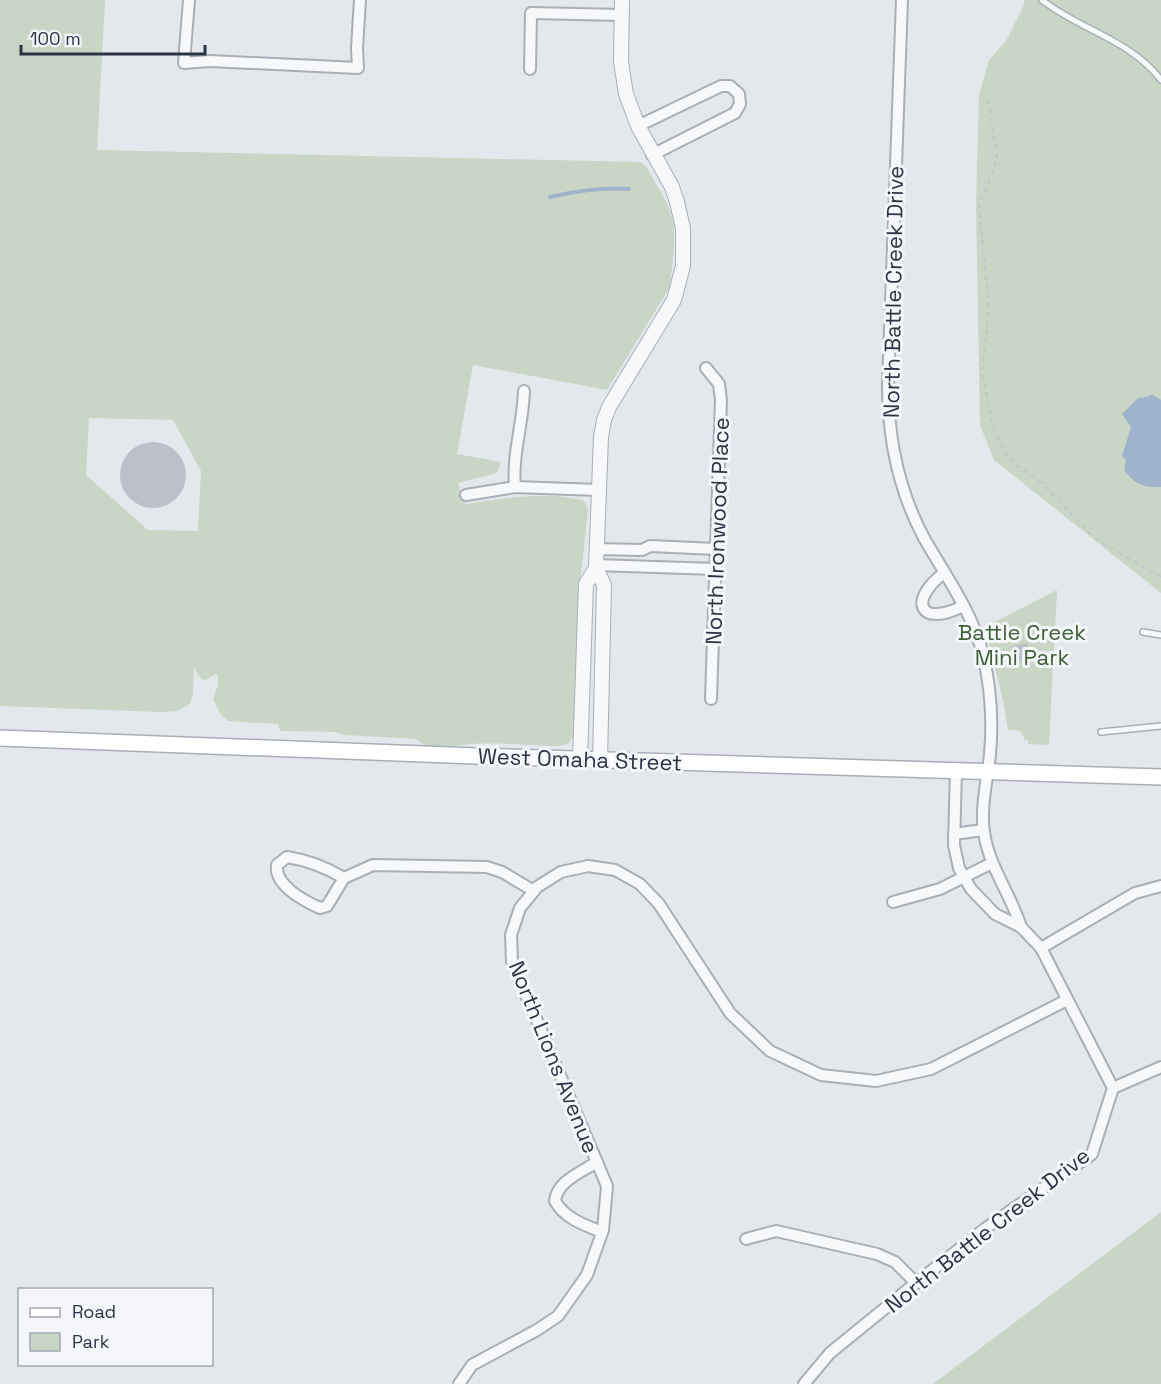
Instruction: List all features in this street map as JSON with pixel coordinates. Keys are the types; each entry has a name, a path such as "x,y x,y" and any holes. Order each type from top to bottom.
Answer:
{"main road":[{"name":"West Omaha Street","path":"0,738 1161,777"}],"street":[{"path":"189,0 184,63 222,62 358,68 360,0"},
{"path":"600,759 604,585 596,567 596,549 601,437 604,420 617,393 670,307 681,277 683,241 680,214 672,187 652,155 630,109 621,62 622,0"},
{"name":"North Battle Creek Drive","path":"902,0 888,406 895,457 905,492 923,536 963,606 979,640 990,687 992,724 990,757 983,794 983,830 992,863 1002,887 1016,910 1021,927"},
{"path":"530,69 531,13 622,15"},
{"path":"638,126 721,86 730,86 739,94 740,104 735,113 652,155"},
{"name":"North Ironwood Place","path":"706,368 719,384 721,400 711,699"},
{"path":"515,487 515,454 524,391"},
{"path":"466,495 515,487 598,490"},
{"path":"596,549 642,550 650,546 716,549"},
{"path":"596,567 715,569"},
{"path":"580,759 586,584 596,567"},
{"path":"944,573 927,588 921,601 923,608 936,614 951,612 963,606"},
{"name":"North Battle Creek Drive","path":"804,1384 830,1353 916,1283 987,1228 1092,1154 1113,1088 1041,948 1021,927 995,914 971,889 964,877 956,855 954,834 956,771"},
{"path":"954,834 983,830"},
{"path":"344,878 298,859 287,857 277,865 276,871 283,884 320,908 327,906 344,878 373,865 487,867 535,889 561,872 588,866 615,870 640,884 659,904 730,1013 770,1051 821,1075 876,1081 931,1070 1067,1000"},
{"path":"893,902 940,889 992,863"},
{"path":"1041,948 1135,893 1161,886"},
{"name":"North Lions Avenue","path":"459,1384 472,1365 558,1316 587,1275 602,1232 607,1186 512,962 511,935 520,908 535,889"},
{"path":"1113,1088 1161,1067"},
{"name":"North Lions Avenue","path":"597,1162 565,1182 558,1189 555,1201 558,1207 575,1221 602,1232"},
{"path":"746,1239 776,1231 877,1254 895,1262 916,1283"}],"lane":[{"path":"1042,0 1121,46 1150,66 1161,80"},
{"path":"1143,632 1161,635"},
{"path":"1101,732 1161,726"}],"path":[{"path":"988,100 997,154 994,169 979,205 987,299 987,328 982,370 993,427 1013,463 1042,483 1094,538 1161,577"}],"green space":[{"path":"0,0 105,0 97,150 640,162 646,166 668,205 674,225 670,287 607,390 473,365 457,454 501,462 497,473 458,483 465,504 524,496 556,496 584,501 588,509 580,584 575,734 568,744 557,746 469,744 449,749 427,747 416,739 345,735 335,732 280,731 278,724 228,721 221,715 213,699 218,685 218,676 216,674 206,680 201,679 194,668 193,694 190,704 178,711 0,706","holes":["89,418 173,420 201,471 198,531 148,530 86,475"]},
{"path":"1024,0 1161,0 1161,593 994,460 980,425 976,204 979,95 989,60 1006,41 1024,5"},
{"name":"Battle Creek Mini Park","path":"1057,590 1049,745 1028,744 1028,740 1025,740 1020,731 1008,730 985,627"},
{"path":"1161,1212 1161,1384 933,1384"}],"water":[{"path":"1152,394 1161,400 1161,487 1144,486 1132,479 1124,470 1126,461 1122,456 1131,427 1122,414 1138,398"}],"building":[{"path":"159,442 177,451 184,462 186,475 184,488 177,499 166,506 147,508 129,499 122,488 120,469 129,451 140,444"},
{"path":"1027,643 1031,659 1015,662 1011,647"}],"waterway":[{"path":"550,197 589,190 629,189"}]}
